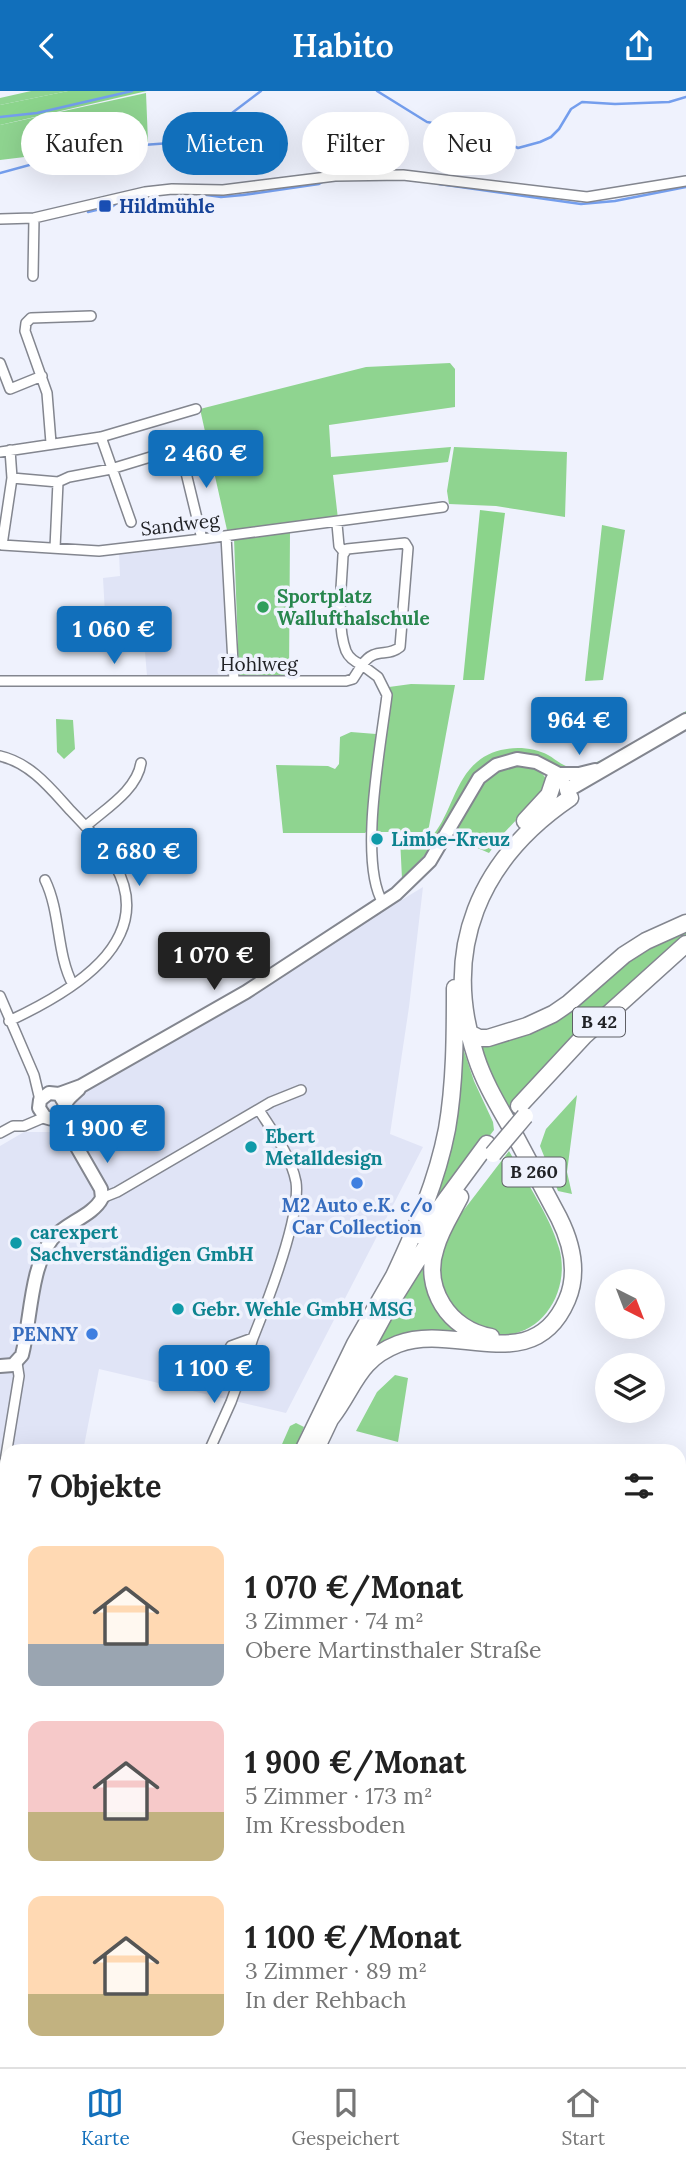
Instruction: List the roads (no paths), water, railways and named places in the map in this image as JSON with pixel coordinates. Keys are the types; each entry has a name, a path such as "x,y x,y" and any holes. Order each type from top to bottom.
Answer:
{"highway":[{"name":"B 260","path":"460,1197 434,1254 432,1275 439,1300 456,1321 480,1334 508,1336 530,1329 547,1315 560,1296 565,1273 563,1251 555,1229 475,1075 463,1039 455,999 457,947 470,899 495,855 548,796 563,787"},
{"name":"B 260","path":"326,1415 363,1368 392,1347 426,1338 492,1345 517,1343 547,1327 564,1307 570,1291 573,1265 566,1233 489,1089 469,1033 464,999 464,964 470,928 482,892 491,875 514,845 540,819 563,787"},
{"path":"469,1033 479,1038 488,1038 545,1019 569,1003 624,955 646,941 686,923"},
{"name":"B 42","path":"312,1444 355,1344 429,1222 592,1028 686,944"},
{"name":"B 42","path":"522,1111 608,1027 686,957"},
{"path":"394,1276 421,1216 443,1146 453,1077 455,999"},
{"name":"B 42","path":"326,1415 423,1250 490,1149"}],"main road":[{"name":"B 260","path":"563,787 686,721"},
{"name":"B 260","path":"563,787 649,743"}],"street":[{"path":"0,219 34,218 145,192 172,189 223,190 335,176 403,175 587,197 686,181"},
{"path":"33,276 34,218"},
{"path":"51,443 48,404 42,376 25,331 26,323 32,318 91,316"},
{"path":"0,363 10,389 42,376"},
{"path":"196,409 101,437 5,451 12,478 58,482 203,441"},
{"path":"101,437 131,522"},
{"path":"180,447 202,540"},
{"name":"Sandweg","path":"12,478 2,545 99,551 202,540 443,507"},
{"path":"55,548 58,482"},
{"path":"337,524 339,546 344,552 342,627 347,654 378,677 387,695 371,835 374,879 383,903"},
{"path":"226,536 234,681"},
{"path":"344,552 348,549 402,543 408,548 400,647 396,651 373,654 362,665"},
{"name":"Hohlweg","path":"0,681 349,680 362,665"},
{"path":"0,757 20,763 35,773 86,826 119,872 124,892 125,914 120,933 108,956 90,974 9,1021"},
{"path":"0,1133 13,1126 24,1126 56,1107 81,1086 246,992 410,883 430,862 479,778 487,770 517,759 532,761 545,766 563,787"},
{"path":"86,826 134,783 141,763"},
{"path":"45,880 52,895 67,972 74,985"},
{"path":"0,996 34,1075 56,1107 101,1189 102,1198"},
{"path":"34,1075 40,1100"},
{"path":"8,1444 19,1376 19,1359 36,1282 46,1250 55,1236 97,1205 102,1198 117,1192 284,1095 301,1090"},
{"path":"45,1094 56,1107 38,1108 45,1094"},
{"path":"212,1444 243,1369 295,1214 296,1181 288,1158 259,1110"},
{"path":"243,1369 230,1364 226,1355 231,1346 253,1338"},
{"path":"0,1366 19,1359"}],"waterway":[{"path":"0,117 37,113 132,91"},
{"path":"0,173 88,149 198,141 210,136 228,116 261,91"},
{"path":"377,91 427,122 482,131 518,148 551,137 571,109 582,102 669,102 686,97"},
{"path":"200,194 221,197 243,195 319,184 324,181"},
{"path":"439,184 581,204 615,201 686,187"},
{"path":"88,212 117,203"}],"place":[{"name":"Hildmühle","path":"105,206"},
{"name":"Sportplatz Wallufthalschule","path":"263,607"},
{"name":"Limbe-Kreuz","path":"377,839"},
{"name":"Ebert Metalldesign","path":"251,1147"},
{"name":"M2 Auto e.K. c/o Car Collection","path":"357,1183"},
{"name":"carexpert Sachverständigen GmbH","path":"16,1243"},
{"name":"Gebr. Wehle GmbH MSG","path":"178,1309"},
{"name":"PENNY","path":"92,1334"}]}
